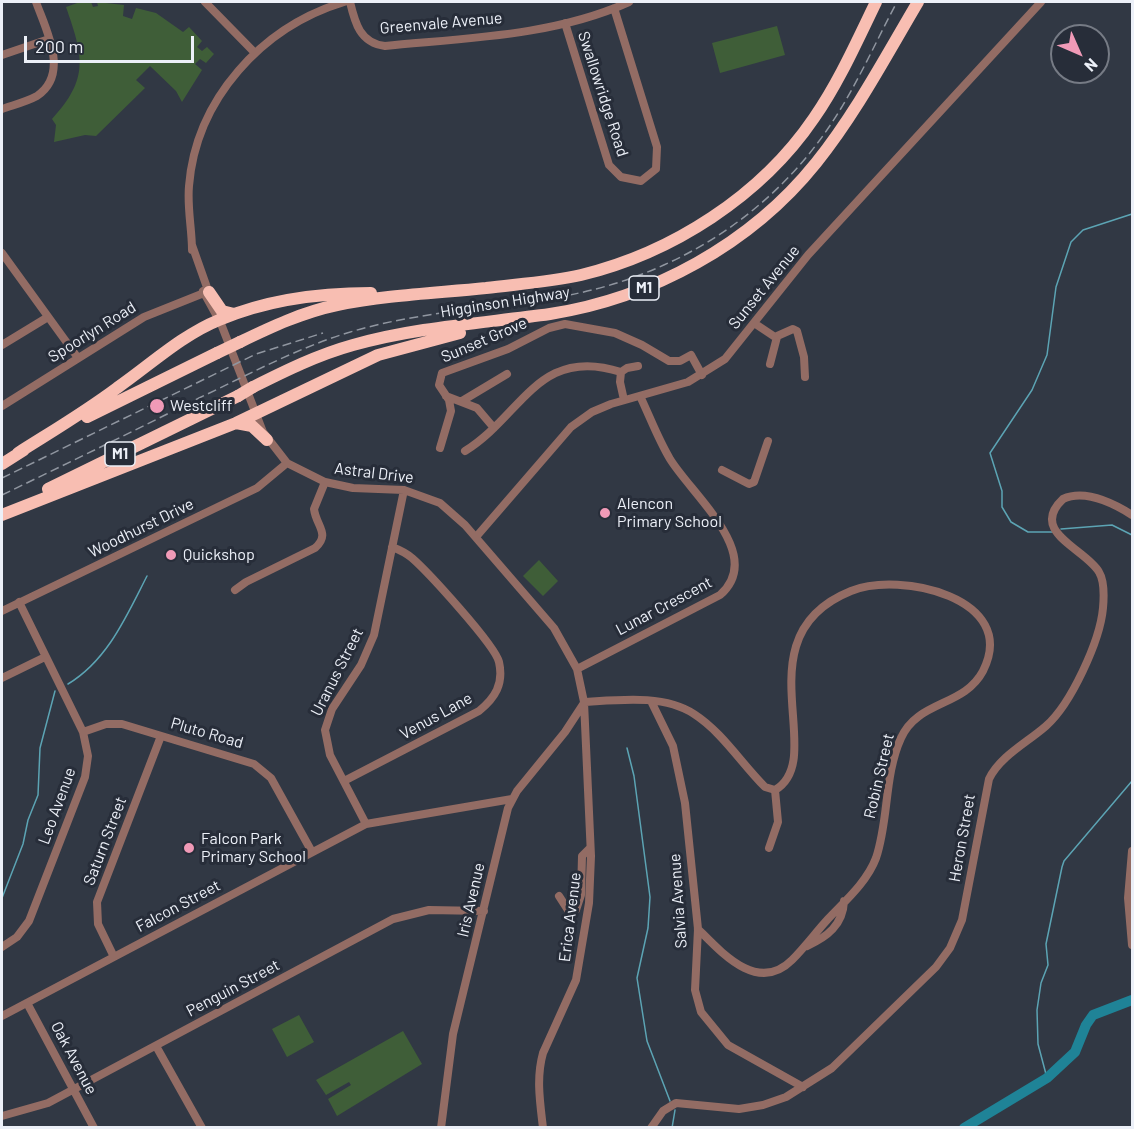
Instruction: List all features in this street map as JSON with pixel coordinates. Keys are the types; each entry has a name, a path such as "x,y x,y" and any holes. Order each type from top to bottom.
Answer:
{"highway":[{"name":"Higginson Highway","path":"2,464 18,453 282,322 335,305 534,283 580,275 631,259 659,247 713,216 743,193 799,138 830,93 876,2"},
{"name":"Higginson Highway","path":"2,513 315,358 375,339 552,313 597,304 660,282 692,266 735,239 772,209 817,162 844,124 918,2"},
{"path":"206,292 222,311 234,314"},
{"path":"18,453 111,393 201,328 234,314 291,300 335,294 423,294"},
{"path":"2,513 236,423 378,355 434,339 552,313"},
{"path":"236,423 252,426 267,440"}],"street":[{"path":"2,109 36,96 48,84 55,66 49,39 36,2"},
{"path":"206,292 192,245 189,223 189,184 198,143 222,91 255,53 278,33 306,16 344,2"},
{"name":"Greenvale Avenue","path":"350,2 362,36 372,44 385,46 565,23 629,2"},
{"name":"Sunset Avenue","path":"476,537 571,427 592,412 624,400 674,388 702,375 725,359 808,255 1041,2"},
{"path":"211,3 255,53"},
{"name":"Swallowridge Road","path":"565,23 609,165 621,177 641,181 656,169 658,156 614,8"},
{"path":"2,55 49,39"},
{"path":"192,245 206,292"},
{"path":"2,253 78,358"},
{"name":"Astral Drive","path":"206,292 255,415 267,440 287,463 325,482 353,488 404,490 440,502 476,537 554,628 577,669 584,702"},
{"name":"Spoorlyn Road","path":"2,406 144,316 206,292"},
{"path":"2,343 48,317"},
{"path":"754,323 777,337"},
{"name":"Sunset Grove","path":"440,448 451,411 439,379 447,369 499,353 549,328 565,324 615,333 669,361 680,361 691,355 702,375"},
{"path":"770,364 777,337 793,329 797,331 802,344 805,377"},
{"path":"465,451 486,438 516,403 553,373 588,366 621,372 638,366"},
{"path":"621,372 620,382 624,400"},
{"path":"462,402 507,374"},
{"path":"445,395 477,408 494,428"},
{"name":"Lunar Crescent","path":"577,669 720,596 729,588 734,577 736,558 728,538 671,461 640,396"},
{"path":"722,470 738,480 749,484 754,482 768,441"},
{"name":"Woodhurst Drive","path":"2,611 257,488 287,463"},
{"path":"235,590 246,582 315,548 323,541 324,535 314,509 325,482"},
{"name":"Uranus Street","path":"366,824 326,743 327,718 369,649 379,617 404,490"},
{"name":"Heron Street","path":"651,1128 663,1111 676,1103 747,1108 779,1100 803,1087 832,1068 942,960 962,920 987,785 992,773 1048,724 1073,690 1101,620 1102,578 1095,567 1062,538 1052,524 1057,505 1070,496 1101,500 1132,515"},
{"name":"Venus Lane","path":"344,781 479,711 496,693 500,683 499,660 494,652 417,562 392,547"},
{"name":"Robin Street","path":"698,929 738,966 757,973 775,972 792,960 866,877 876,857 899,741 911,720 918,714 956,697 975,683 983,671 989,651 987,630 983,622 967,605 954,598 929,589 888,583 850,591 819,611 798,640 792,657 789,678 796,747 784,785 775,790"},
{"name":"Leo Avenue","path":"2,947 17,937 29,921 85,777 88,756 83,732 19,602"},
{"path":"2,678 45,657"},
{"path":"584,702 651,701 676,705 694,714 720,737 765,787 775,790 778,822 769,848"},
{"name":"Salvia Avenue","path":"651,701 668,733 680,773 698,929 695,990 701,1012 709,1025 728,1045 803,1087"},
{"name":"Iris Avenue","path":"441,1128 450,1045 512,799 565,732 584,702"},
{"name":"Erica Avenue","path":"542,1123 540,1065 579,970 589,903 590,849 584,702"},
{"name":"Pluto Road","path":"83,732 97,726 114,723 243,759 261,768 275,785 312,852"},
{"name":"Saturn Street","path":"114,957 98,924 97,902 161,736"},
{"name":"Falcon Street","path":"2,1016 366,824 491,805 512,799"},
{"path":"559,897 568,910 576,910 581,895 582,856 590,849"},
{"path":"1132,851 1132,945"},
{"name":"Penguin Street","path":"2,1116 33,1109 73,1090 399,916 429,910 484,911"},
{"name":"Oak Avenue","path":"27,1003 94,1128"},
{"path":"156,1046 202,1128"},
{"path":"534,1128 542,1123"}],"green space":[{"path":"80,2 91,2 93,7 98,6 97,2 124,5 123,16 132,19 136,8 156,13 183,32 189,27 202,41 197,47 202,51 207,47 214,54 206,63 200,59 195,64 202,70 182,102 176,91 150,66 136,80 145,88 96,136 85,135 54,142 56,125 52,119 73,91 80,66 76,39 66,7"},
{"path":"777,26 785,55 720,73 712,43"},
{"path":"539,560 558,581 543,596 523,576"},
{"path":"299,1015 314,1042 287,1057 272,1029"},
{"path":"403,1031 422,1064 337,1116 328,1099 351,1085 349,1082 326,1095 316,1080"}],"waterway":[{"path":"1053,532 1028,532 1011,522 1002,507 1002,491 990,453 1032,390 1047,355 1056,287 1071,242 1083,230 1132,214"},
{"path":"1061,529 1112,525 1132,535"},
{"path":"68,684 82,674 105,650 124,621 147,576"},
{"path":"2,898 23,844 28,820 38,795 40,748 55,691"},
{"path":"627,748 634,776 650,897 648,928 637,978 647,1041 670,1101"},
{"path":"1047,1078 1038,1044 1037,1010 1041,983 1048,965 1046,944 1062,867 1064,861 1132,781"},
{"path":"964,1128 1047,1078 1075,1052 1086,1025 1093,1015 1132,1000"},
{"path":"672,1128 675,1110"}],"railway":[{"path":"2,495 254,372 328,339 399,320 558,297 599,288 638,276 676,259 712,239 746,215 778,188 806,158 849,94 897,2"},
{"path":"2,478 256,354 323,333"}],"place":[{"name":"Westcliff","path":"157,406"},
{"name":"Alencon Primary School","path":"605,513"},
{"name":"Quickshop","path":"171,555"},
{"name":"Falcon Park Primary School","path":"189,848"}]}
